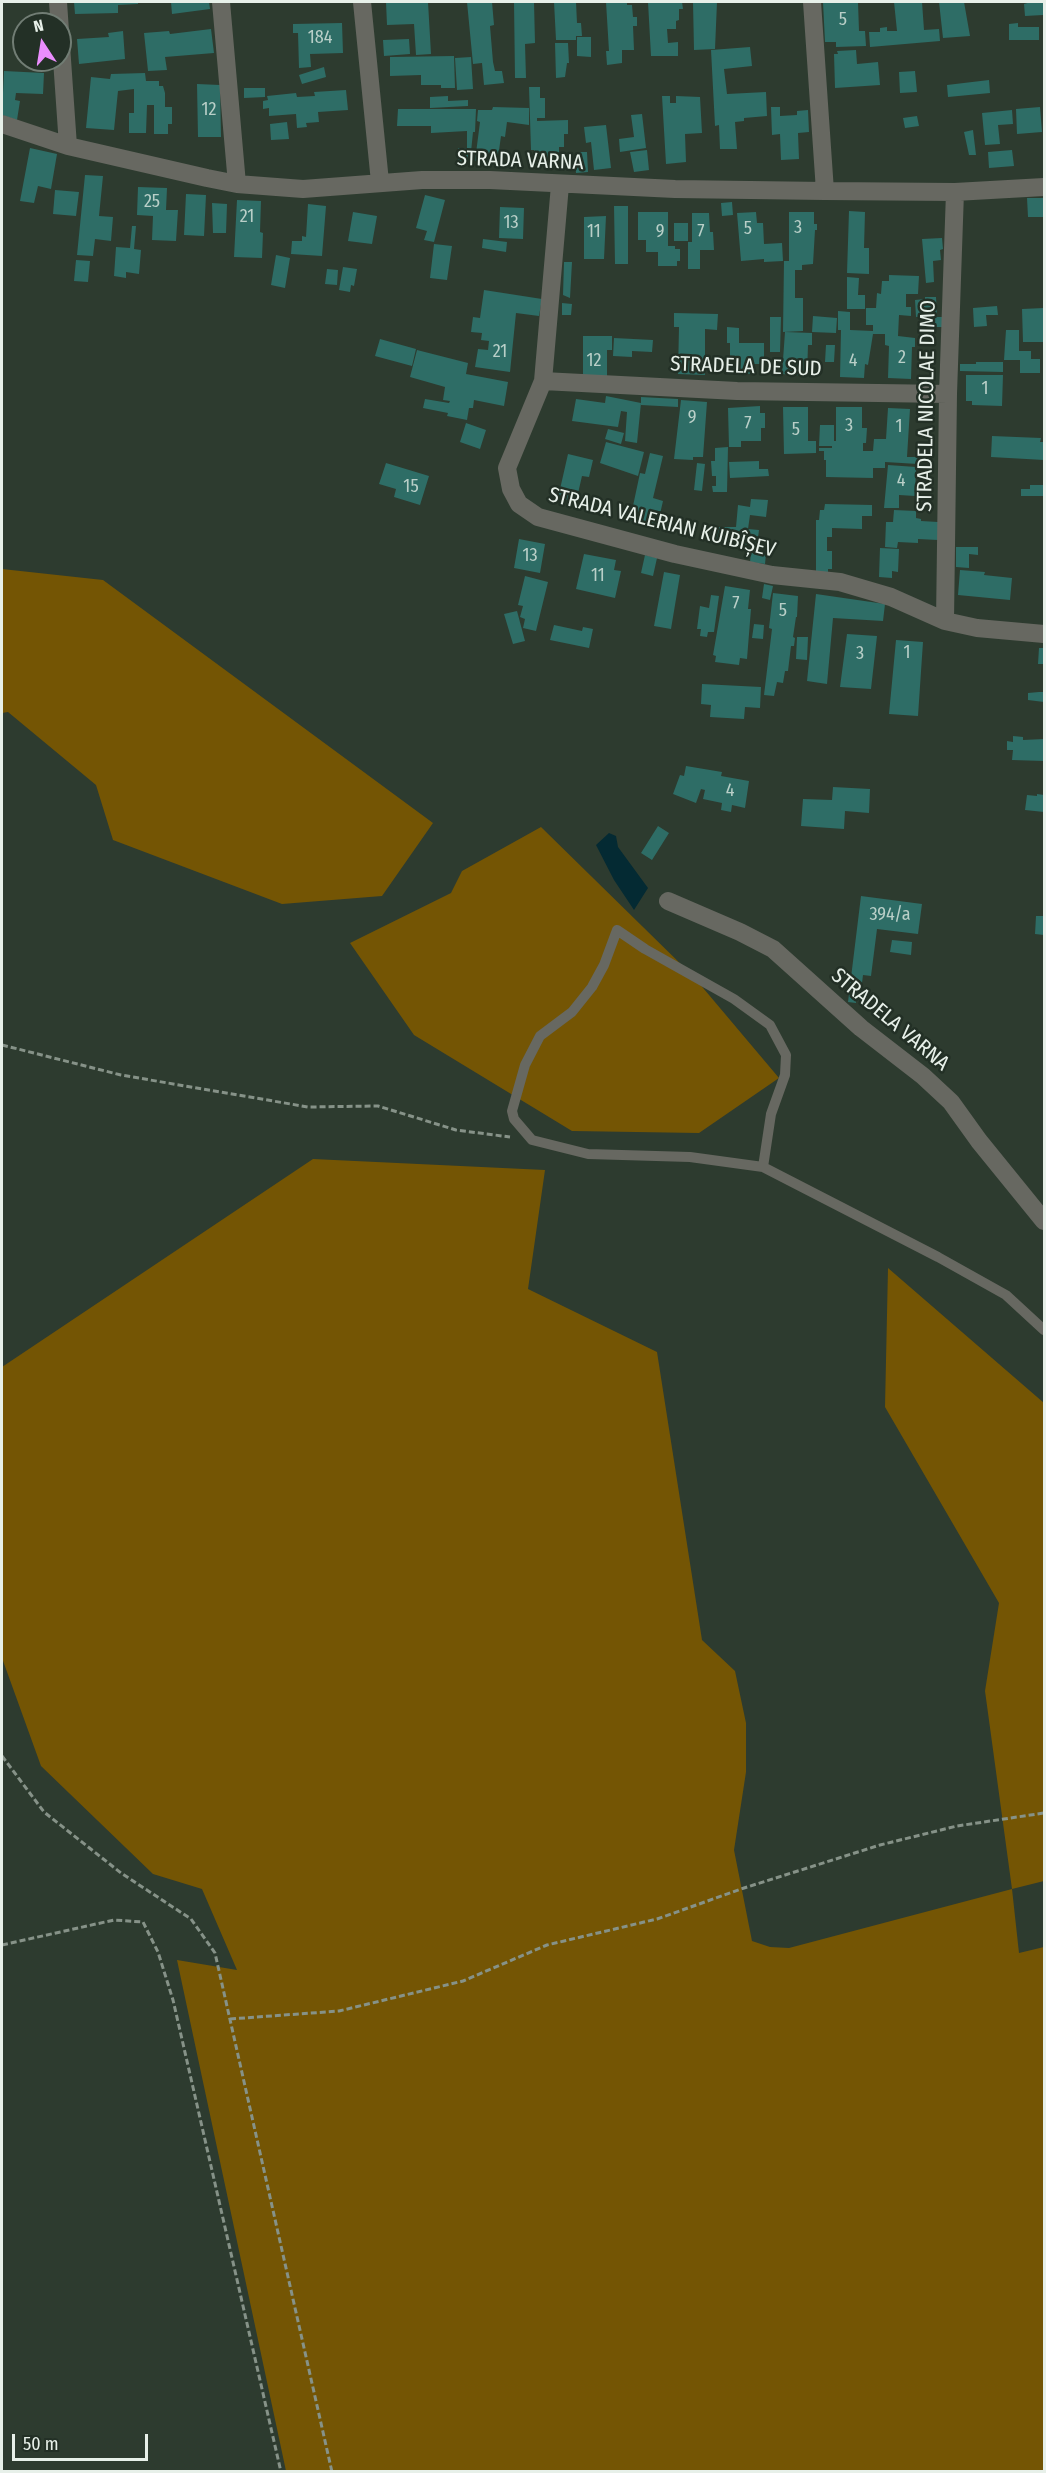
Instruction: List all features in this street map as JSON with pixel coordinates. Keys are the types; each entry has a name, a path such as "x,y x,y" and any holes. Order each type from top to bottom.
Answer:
{"street":[{"path":"58,2 68,146"},
{"path":"221,2 237,184"},
{"path":"362,2 380,182"},
{"path":"812,2 825,191"},
{"name":"STRADA VARNA","path":"2,124 68,146 237,184 303,189 359,186 380,182 490,180 560,185 825,191 955,192 1044,187"},
{"name":"STRADA VALERIAN KUIBÎȘEV","path":"560,185 543,381 507,468 511,489 519,504 538,517 675,554 772,575 840,582 891,597 945,621 977,628 1044,634"},
{"name":"STRADELA NICOLAE DIMO","path":"945,621 948,394 955,192"},
{"name":"STRADELA DE SUD","path":"543,381 737,391 948,394"},
{"name":"STRADELA VARNA","path":"668,901 773,949 861,1028 951,1102 979,1141 1044,1221"}],"lane":[{"path":"763,1167 771,1114 785,1075 786,1054 770,1025 734,999 645,949 617,930 604,965 592,987 572,1012 540,1036 525,1065 512,1111 514,1119 532,1140 588,1154 690,1157 763,1167 938,1257 1006,1295 1044,1330"}],"path":[{"path":"2,1045 121,1075 308,1107 378,1106 456,1130 532,1140"},
{"path":"2,1756 44,1812 121,1872 191,1919 215,1953 332,2472"},
{"path":"230,2019 339,2010 463,1981 547,1945 657,1919 880,1845 957,1826 1044,1813"},
{"path":"2,1945 114,1920 143,1922 158,1952 172,2000 281,2472"}],"shaded area":[{"path":"2,569 103,580 433,823 382,896 282,904 113,840 96,785 8,712 2,713"},
{"path":"541,827 693,976 779,1078 699,1133 572,1131 414,1035 350,943 451,893 462,871"},
{"path":"313,1159 545,1170 528,1289 657,1352 702,1640 735,1671 746,1723 746,1772 734,1850 752,1941 770,1947 789,1948 1012,1889 1019,1953 1044,1947 1044,2471 286,2471 177,1960 237,1970 202,1889 153,1874 41,1766 2,1658 2,1367"},
{"path":"888,1268 1044,1403 1044,1881 1012,1889 985,1691 999,1603 885,1407"}],"water":[{"path":"609,833 616,836 618,847 648,888 634,910 614,880 596,845"}],"building":[{"path":"74,2 138,2 138,4 118,5 118,13 75,14"},
{"path":"171,2 209,2 210,9 172,14"},
{"path":"386,2 428,2 431,54 416,55 414,24 387,25"},
{"path":"467,2 492,2 494,25 490,26 493,62 495,71 502,71 504,83 484,85 482,63 473,64"},
{"path":"514,2 534,2 535,43 525,44 526,78 515,78"},
{"path":"554,2 576,2 577,23 581,23 582,36 576,36 576,40 556,40"},
{"path":"606,2 627,2 627,5 632,5 633,17 637,17 637,26 633,26 634,50 622,50 622,63 607,65 606,51 609,51"},
{"path":"648,2 682,2 683,9 679,9 676,29 667,29 668,43 678,42 678,56 651,56"},
{"path":"693,2 717,2 715,49 694,50"},
{"path":"823,2 858,2 859,31 865,31 866,46 836,47 836,42 825,42"},
{"path":"894,2 922,2 924,30 939,29 940,41 870,47 869,32 880,32 880,28 887,27 887,31 897,31"},
{"path":"939,2 964,2 970,36 943,38"},
{"path":"1044,2 1043,15 1025,16 1024,4"},
{"path":"342,23 343,53 310,54 311,67 299,68 298,33 293,33 293,24"},
{"path":"1018,23 1018,27 1039,27 1039,40 1009,40 1009,24"},
{"path":"211,29 214,53 165,57 167,70 148,71 144,33 169,31 170,34"},
{"path":"123,31 125,59 79,64 77,39 109,37 108,33"},
{"path":"577,37 591,37 591,57 577,56"},
{"path":"409,39 410,54 384,56 383,40"},
{"path":"555,43 568,43 569,63 567,63 565,77 556,78"},
{"path":"750,47 752,66 724,69 727,94 766,92 767,116 744,118 744,121 735,122 737,149 720,149 719,125 715,126 711,50"},
{"path":"856,50 857,64 878,62 880,85 835,88 834,54 838,54 837,51"},
{"path":"454,56 455,88 421,85 421,75 390,76 390,57"},
{"path":"471,57 473,89 457,90 455,58"},
{"path":"324,67 326,77 302,84 299,75"},
{"path":"4,71 44,73 43,94 16,93 15,100 20,101 17,120 2,115"},
{"path":"915,71 917,92 900,93 899,72"},
{"path":"145,73 146,81 159,81 159,86 163,86 165,107 172,107 172,124 168,124 168,134 154,134 154,105 147,105 146,133 129,133 129,113 134,113 134,89 118,91 114,130 86,128 91,77 110,79 111,74"},
{"path":"989,80 990,93 948,97 947,85"},
{"path":"197,84 220,85 221,137 198,137"},
{"path":"529,87 540,87 540,98 545,98 545,118 537,118 537,121 568,120 568,134 564,134 564,147 559,147 559,165 534,166 534,150 531,150"},
{"path":"244,88 265,88 265,97 244,98"},
{"path":"346,90 348,110 318,112 319,122 306,123 307,127 297,128 296,114 269,116 269,108 263,109 263,101 268,100 267,96 296,93 297,97 315,96 314,92"},
{"path":"448,96 448,101 468,100 468,106 430,108 430,97"},
{"path":"662,96 670,96 670,103 676,103 676,96 700,97 702,133 685,134 686,162 666,164"},
{"path":"493,107 529,108 529,125 507,122 505,137 501,136 497,165 475,161 480,122 477,121 478,110 492,110"},
{"path":"771,107 780,107 780,116 797,115 797,111 808,110 809,132 798,133 799,159 781,160 780,134 772,135"},
{"path":"1040,107 1042,132 1017,134 1016,109"},
{"path":"398,109 476,109 470,162 458,162 458,148 467,148 467,131 431,133 431,126 397,126"},
{"path":"1012,110 1013,124 998,125 1000,144 985,145 982,113"},
{"path":"642,114 646,148 620,152 619,139 634,137 631,115"},
{"path":"917,116 919,126 905,128 903,118"},
{"path":"287,122 289,139 271,140 270,124"},
{"path":"606,125 611,168 594,170 591,142 586,143 584,127"},
{"path":"973,130 976,155 969,155 964,132"},
{"path":"30,148 57,154 51,189 38,186 34,203 20,201"},
{"path":"647,150 649,170 634,172 630,152"},
{"path":"1012,150 1014,166 989,168 988,152"},
{"path":"577,152 587,152 588,172 576,173"},
{"path":"85,175 103,176 99,216 113,217 111,241 95,239 93,256 77,255"},
{"path":"138,187 167,188 166,210 178,210 176,241 152,240 153,216 137,215"},
{"path":"55,190 79,192 76,216 53,214"},
{"path":"186,194 206,195 204,236 184,235"},
{"path":"425,195 445,200 434,242 424,240 427,231 416,228"},
{"path":"1027,198 1044,198 1044,217 1028,217"},
{"path":"237,200 261,201 262,258 234,257"},
{"path":"732,202 733,215 722,216 721,203"},
{"path":"212,203 227,204 226,233 213,233"},
{"path":"308,204 326,206 322,256 291,254 292,241 302,241 302,236 306,237"},
{"path":"614,206 628,206 628,264 615,264"},
{"path":"500,207 524,208 523,239 499,238"},
{"path":"849,211 865,212 864,248 869,248 869,274 847,273"},
{"path":"353,212 377,216 372,244 348,241"},
{"path":"638,212 668,212 668,246 680,249 680,261 677,261 677,266 658,266 658,252 646,252 646,240 638,240"},
{"path":"756,212 757,223 763,223 764,244 782,243 783,261 764,262 764,259 741,261 737,213"},
{"path":"789,212 814,212 814,224 817,224 817,230 815,230 813,264 802,265 802,270 795,270 795,298 803,298 803,331 783,332 784,261 789,261"},
{"path":"692,213 709,213 710,232 713,232 714,250 700,250 700,269 688,269 688,242 692,242"},
{"path":"606,216 604,259 584,259 584,217"},
{"path":"674,223 688,223 688,241 674,241"},
{"path":"132,226 136,226 134,249 141,250 139,274 126,272 126,278 114,276 116,247 130,248"},
{"path":"942,238 941,260 933,261 934,282 926,283 922,239"},
{"path":"483,239 507,242 506,252 482,248"},
{"path":"434,244 452,246 447,280 430,278"},
{"path":"276,255 290,258 285,288 271,285"},
{"path":"76,260 90,261 88,282 74,281"},
{"path":"564,262 572,262 570,298 563,295"},
{"path":"343,267 357,269 354,286 351,285 350,292 339,290"},
{"path":"327,269 338,270 337,285 325,284"},
{"path":"889,275 919,276 918,294 906,294 906,307 911,307 911,316 899,315 898,336 915,338 915,347 912,347 911,379 888,378 889,346 885,345 885,334 873,334 868,365 865,364 864,378 840,377 841,330 838,330 838,311 850,312 850,330 873,331 873,325 866,325 866,308 876,308 877,293 881,294 882,281 889,281"},
{"path":"847,277 859,278 858,295 865,295 865,309 847,309"},
{"path":"484,290 542,299 539,316 516,313 510,372 475,367 478,349 488,350 489,341 481,340 482,333 471,332 473,317 480,318"},
{"path":"925,297 936,297 937,317 943,317 943,327 927,327 926,316 916,317 915,300 925,299"},
{"path":"562,303 572,304 571,315 562,315"},
{"path":"997,306 998,315 986,315 987,326 974,327 973,308"},
{"path":"1044,308 1044,342 1023,342 1022,309"},
{"path":"674,313 718,314 717,330 705,329 705,375 678,374 679,327 674,327"},
{"path":"813,316 837,318 836,333 812,332"},
{"path":"770,317 781,317 780,352 770,352"},
{"path":"727,327 739,328 739,343 764,343 764,364 754,364 754,374 730,373 730,343 727,343"},
{"path":"1006,330 1019,330 1019,351 1031,351 1031,359 1040,359 1040,373 1020,373 1020,360 1004,360"},
{"path":"785,332 812,333 812,345 808,345 807,376 782,374"},
{"path":"583,336 612,336 612,350 607,350 607,378 583,378"},
{"path":"614,338 653,340 652,352 632,351 632,357 613,356"},
{"path":"380,339 416,349 412,366 375,356"},
{"path":"826,345 835,345 834,362 825,362"},
{"path":"417,350 468,363 466,374 508,382 504,406 474,400 473,408 469,408 467,420 423,408 425,399 449,403 450,401 443,400 445,387 410,377"},
{"path":"976,362 1003,362 1003,372 960,371 960,364 976,364"},
{"path":"966,375 1003,375 1002,406 972,405 972,401 966,401"},
{"path":"606,396 641,403 637,443 625,441 627,412 621,411 618,427 572,421 576,399 605,403"},
{"path":"641,397 678,399 678,407 641,405"},
{"path":"681,400 707,402 703,457 693,457 693,460 674,459"},
{"path":"760,406 760,413 765,413 765,428 761,428 761,441 741,441 741,447 729,447 728,408"},
{"path":"783,407 808,407 808,441 816,441 816,453 784,454"},
{"path":"836,407 862,407 862,428 867,428 863,451 873,451 874,439 886,439 888,408 910,409 907,457 918,457 918,464 885,462 885,468 873,468 873,478 826,477 824,451 819,451 819,448 832,448 832,446 819,446 820,425 834,425 834,441 836,441"},
{"path":"466,423 486,430 480,449 460,442"},
{"path":"608,429 624,433 621,444 605,439"},
{"path":"992,436 1041,438 1040,442 1044,442 1044,460 991,457"},
{"path":"606,442 644,452 638,476 600,463"},
{"path":"728,447 727,492 713,492 712,486 716,486 716,476 712,476 711,461 715,461 715,448"},
{"path":"650,453 663,456 653,498 663,501 657,527 630,520 640,473 645,474"},
{"path":"568,454 593,460 589,477 582,476 576,502 558,498"},
{"path":"759,461 759,469 768,469 769,476 730,478 729,462"},
{"path":"386,463 429,476 420,505 394,497 396,489 379,484"},
{"path":"697,463 705,464 702,491 694,490"},
{"path":"888,465 916,467 915,496 899,495 899,508 884,508"},
{"path":"1030,485 1044,485 1044,496 1021,496 1021,489 1030,489"},
{"path":"751,499 768,500 766,517 750,515 748,529 759,530 757,546 715,542 717,527 736,527 738,505 750,507"},
{"path":"825,504 872,505 872,516 862,516 862,529 832,528 832,537 827,537 827,551 832,551 832,569 828,569 828,572 816,572 816,520 819,520 820,510 824,510"},
{"path":"894,510 916,511 916,518 921,521 938,522 938,540 918,539 918,543 898,542 897,548 885,547 886,522 893,522"},
{"path":"519,539 545,544 540,573 514,568"},
{"path":"956,547 978,547 978,555 969,554 969,568 956,567"},
{"path":"880,548 899,549 898,572 892,571 892,578 879,577"},
{"path":"751,553 766,554 765,564 750,562"},
{"path":"584,554 616,560 614,570 621,571 615,598 576,589"},
{"path":"645,555 657,558 653,576 641,573"},
{"path":"960,570 985,572 984,575 1012,578 1010,600 958,595"},
{"path":"664,572 680,575 671,629 654,626"},
{"path":"525,576 548,582 536,631 523,628 525,619 520,617 523,606 518,605"},
{"path":"764,584 773,586 770,600 762,598"},
{"path":"725,586 750,590 748,609 751,609 747,659 740,658 739,665 715,662 716,656 713,655"},
{"path":"773,593 798,596 794,646 791,646 788,671 785,671 783,683 777,682 774,696 764,695 772,629 769,628"},
{"path":"816,594 885,604 883,621 833,618 827,684 807,681"},
{"path":"711,595 719,596 714,632 708,632 707,637 700,636 701,629 697,629 700,606 709,608"},
{"path":"517,611 525,641 513,644 504,614"},
{"path":"754,624 764,625 763,639 752,638"},
{"path":"554,625 582,631 583,627 593,629 589,648 550,640"},
{"path":"847,634 877,636 871,689 840,687"},
{"path":"797,637 808,637 807,660 796,659"},
{"path":"896,640 923,642 918,716 889,714"},
{"path":"1039,648 1044,648 1044,664 1038,664"},
{"path":"702,684 761,687 760,708 745,707 744,719 710,717 711,705 701,704"},
{"path":"1044,692 1044,702 1028,700 1028,693"},
{"path":"1013,736 1023,737 1023,740 1044,739 1044,761 1012,760 1013,750 1007,750 1007,741 1013,742"},
{"path":"686,766 722,772 721,776 749,781 745,808 732,805 731,812 721,810 722,803 703,799 705,790 701,789 696,803 673,794 680,775 684,776"},
{"path":"833,787 870,789 869,813 845,811 844,829 801,826 803,799 832,800"},
{"path":"1037,794 1044,795 1044,812 1025,810 1027,795 1037,796"},
{"path":"658,826 669,833 652,860 641,853"},
{"path":"861,896 922,904 918,934 877,929 871,976 863,975 860,999 856,999 856,1003 848,1002"},
{"path":"1036,916 1044,916 1044,935 1035,934"},
{"path":"892,940 912,942 911,955 890,952"}]}
